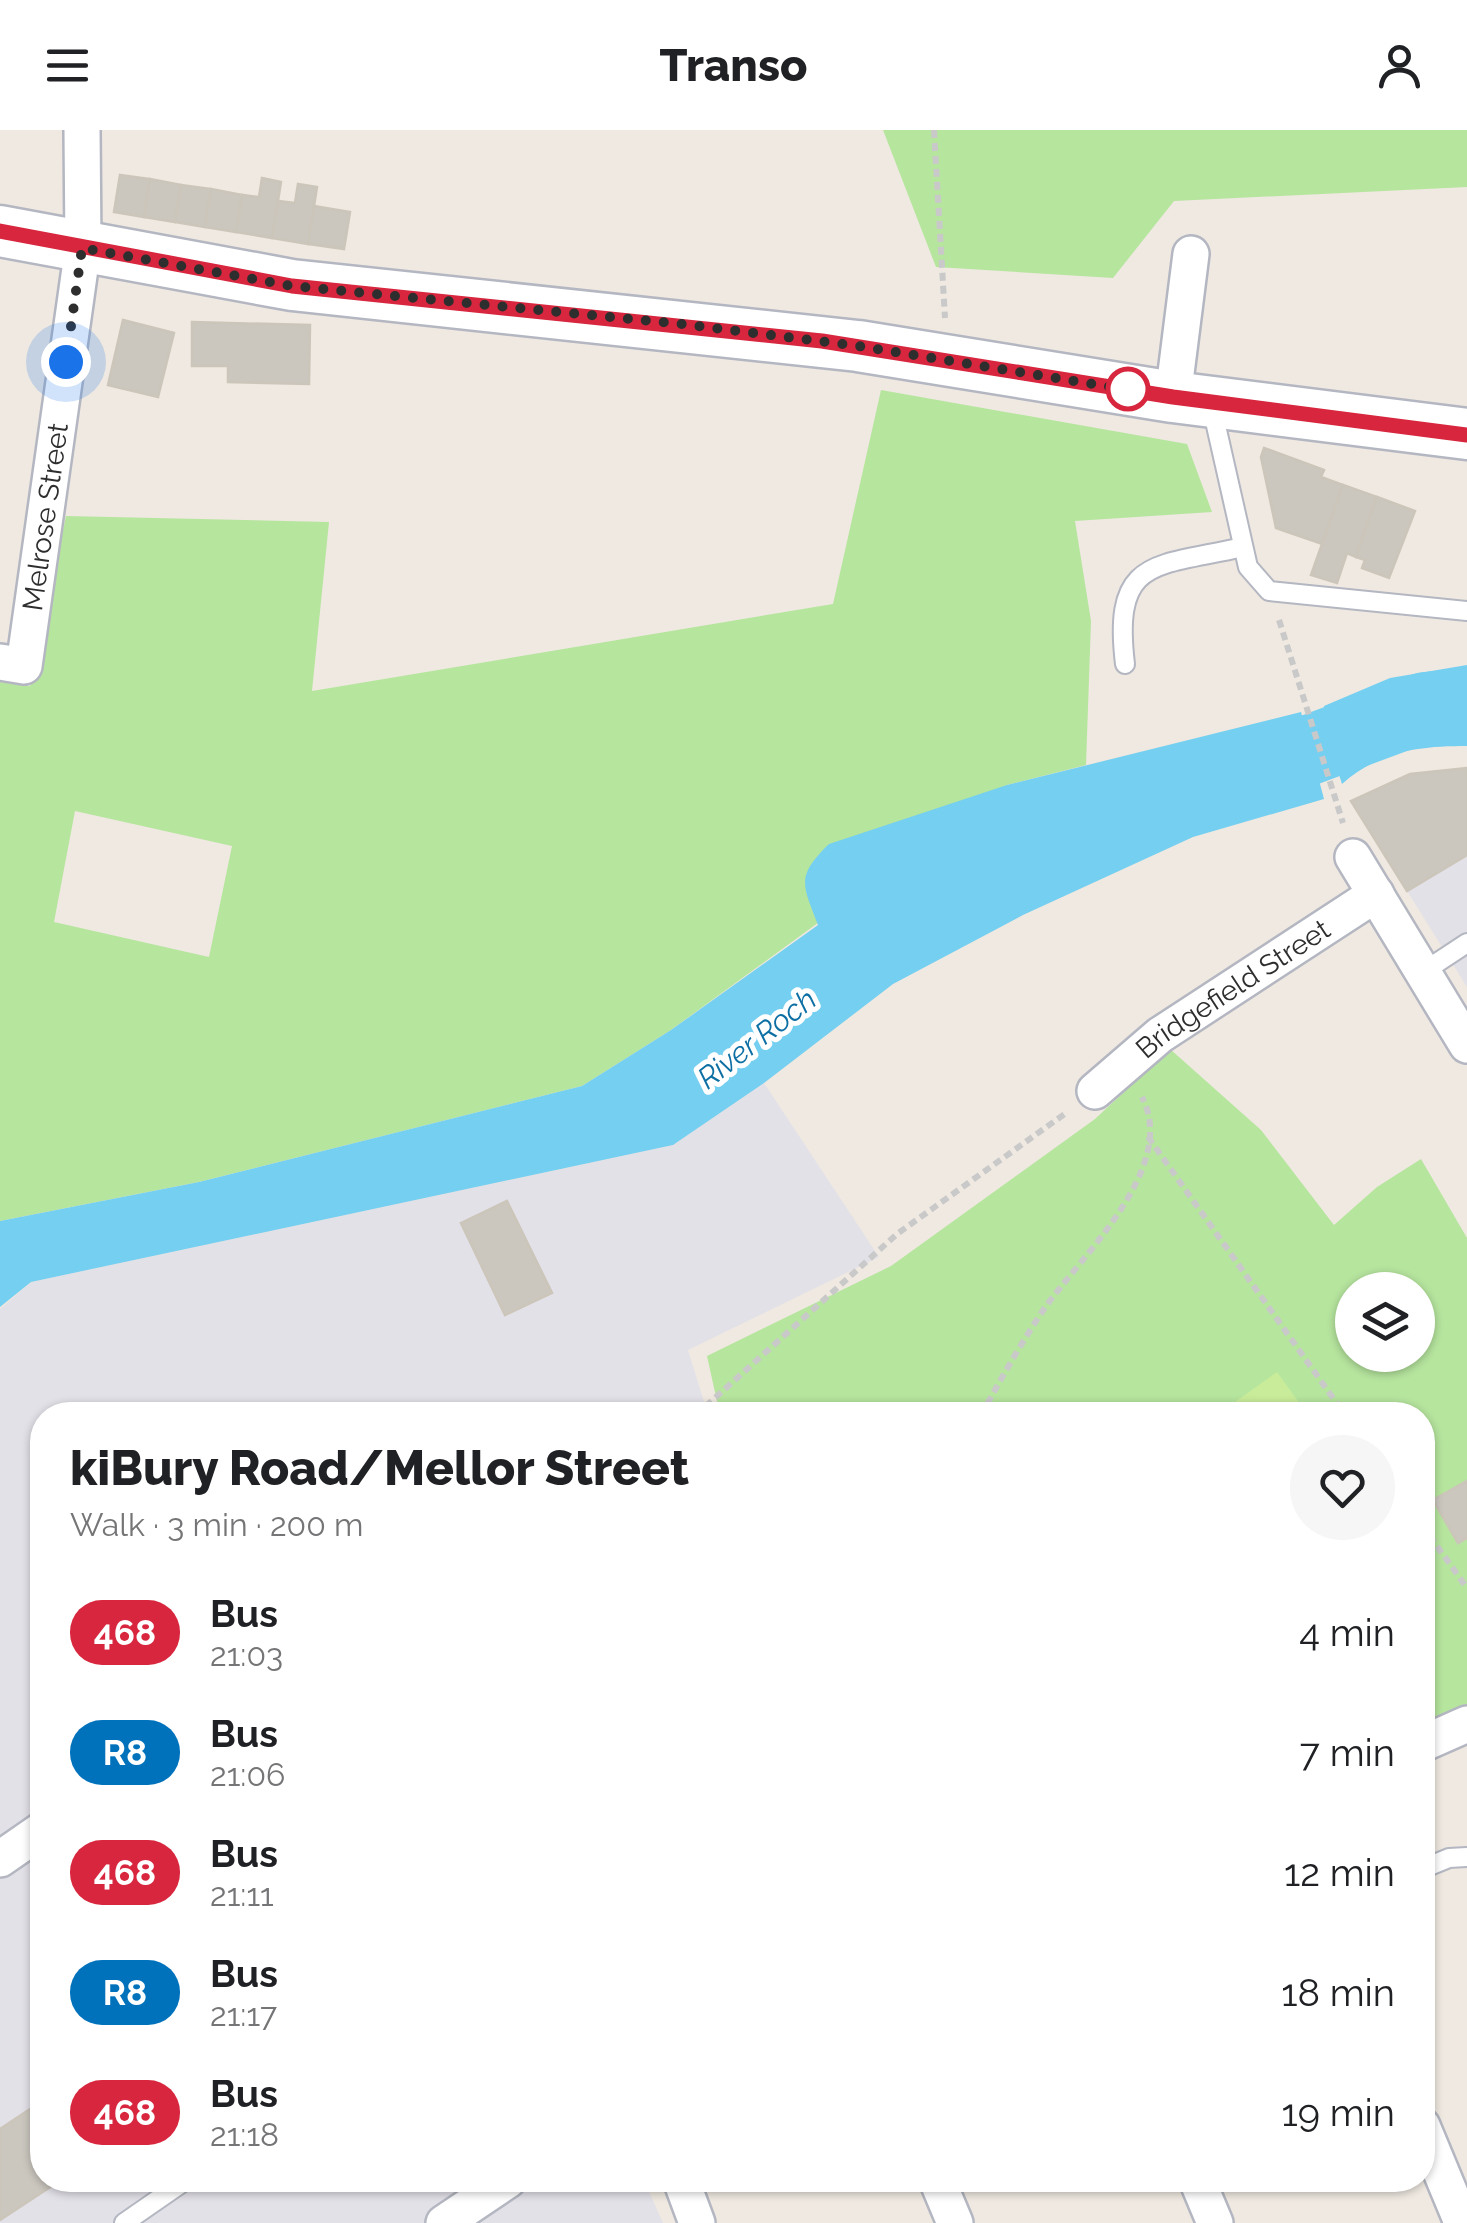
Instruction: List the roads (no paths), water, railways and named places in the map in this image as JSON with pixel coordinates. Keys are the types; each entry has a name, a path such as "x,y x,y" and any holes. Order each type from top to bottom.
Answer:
{"main road":[{"path":"0,231 292,286 682,324 1192,399 1467,434"}],"street":[{"name":"Melrose Street","path":"12,664 82,248 82,130"},
{"path":"1191,254 1192,399"},
{"path":"1353,857 1467,1046"},
{"name":"Bridgefield Street","path":"1095,1090 1160,1035 1376,894"},
{"path":"1435,1738 1467,1724"},
{"path":"0,1859 30,1838"},
{"path":"1435,2161 1455,2216"},
{"path":"444,2223 490,2192"},
{"path":"685,2192 697,2223"},
{"path":"943,2192 955,2223"},
{"path":"1202,2192 1215,2223"}],"lane":[{"path":"1192,399 1248,568 1269,591 1467,611"},
{"path":"1125,664 1120,622 1128,588 1138,576 1152,568 1243,547"},
{"path":"1423,972 1467,943"},
{"path":"1435,1866 1467,1857"},
{"path":"124,2223 169,2192"}],"water":[{"path":"1467,665 1467,746 1432,747 1385,757 1342,784 1323,724 1324,706 1390,678"},
{"path":"1301,712 1324,799 1193,837 1023,915 893,984 764,1083 673,1145 31,1282 0,1307 0,1221 199,1182 582,1086 671,1030 818,925 805,882 811,865 829,844 1007,785"}],"waterway":[{"name":"River Roch","path":"1223,782 1425,707 1467,703"}]}
